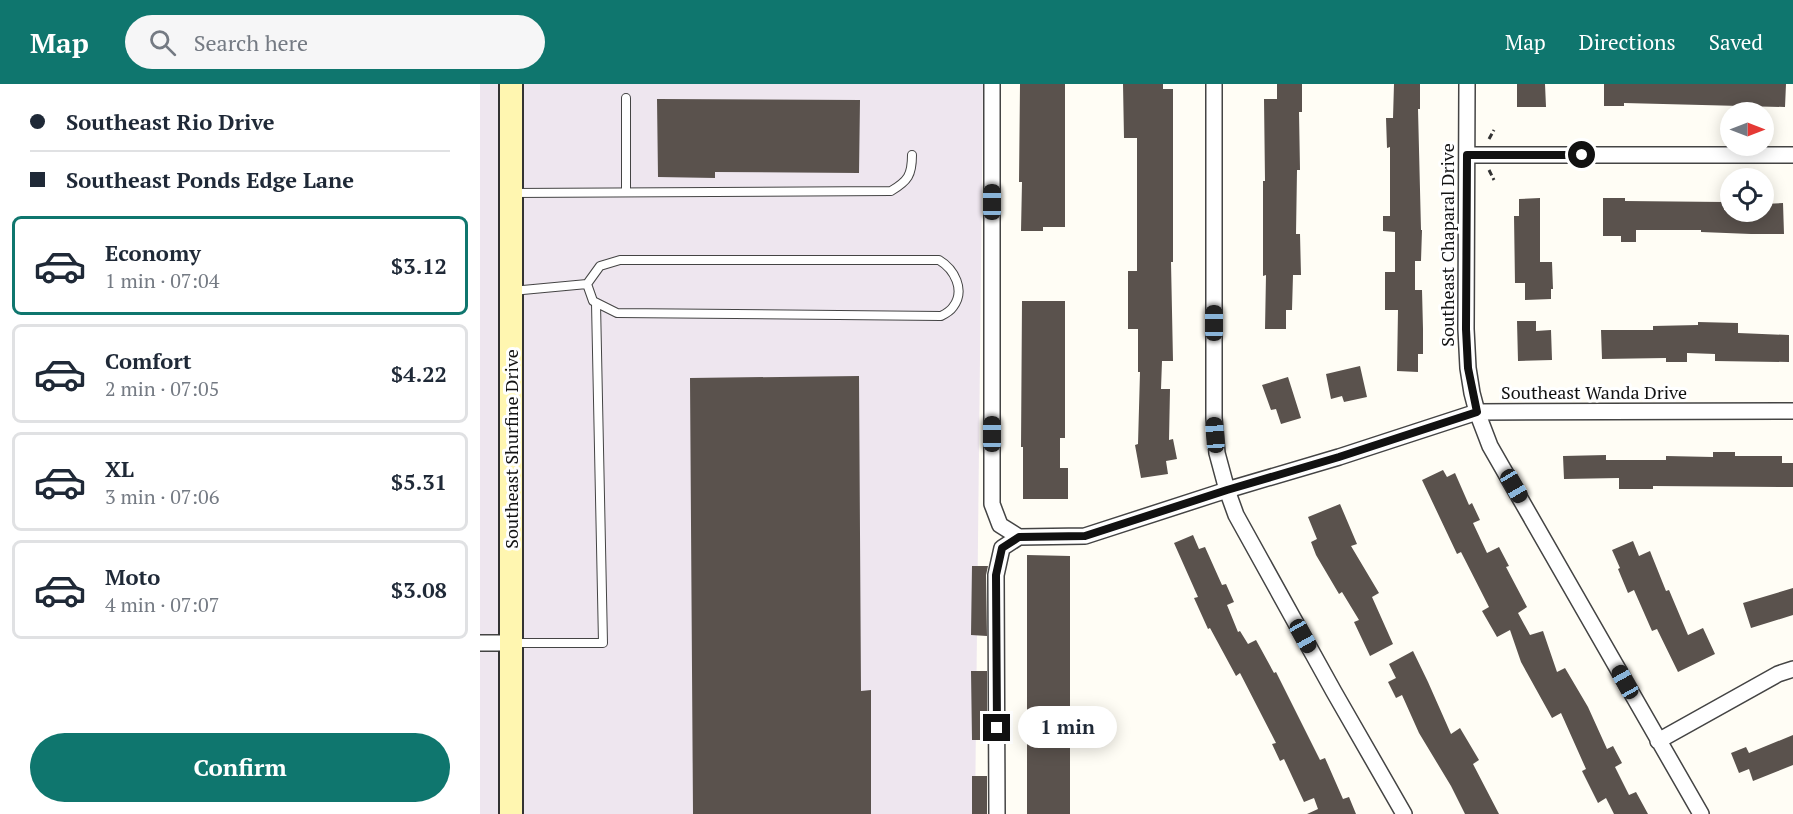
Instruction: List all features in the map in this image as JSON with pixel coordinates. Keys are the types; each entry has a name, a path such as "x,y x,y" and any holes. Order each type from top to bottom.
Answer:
{"street":[{"name":"Southeast Shurfine Drive","path":"511,84 511,814"},
{"path":"992,84 992,504 1000,525 1019,537 1002,548 996,575 997,814"},
{"path":"1215,84 1214,418 1217,453 1236,515 1404,814"},
{"name":"Southeast Chaparal Drive","path":"1467,84 1466,329 1468,368 1477,412 1490,446 1701,814"},
{"path":"1467,155 1793,155"},
{"name":"Southeast Wanda Drive","path":"1019,537 1085,536 1477,412 1793,411"},
{"path":"480,643 512,643"},
{"path":"1658,741 1778,674 1793,669"}],"lane":[{"path":"626,98 626,192"},
{"path":"511,193 891,191 902,185 912,170 912,155"},
{"path":"511,291 586,284 600,266 620,260 939,260 950,267 956,277 958,294 953,307 941,316 617,313 593,301 586,284"},
{"path":"512,643 603,643 596,303"}],"shaded area":[{"path":"480,84 983,84 975,814 480,814"}],"building":[{"path":"1020,84 1065,84 1065,227 1043,227 1043,231 1021,231"},
{"path":"1123,84 1163,84 1163,89 1173,89 1173,262 1171,262 1173,361 1162,361 1161,389 1170,389 1169,440 1173,439 1177,459 1166,461 1168,474 1141,478 1135,445 1138,444 1140,372 1138,372 1138,329 1128,329 1128,271 1137,271 1137,138 1124,138"},
{"path":"1277,84 1302,84 1302,112 1299,112 1300,170 1297,170 1296,234 1300,234 1301,275 1293,275 1292,310 1286,310 1286,329 1265,329 1264,99 1277,99"},
{"path":"1394,84 1420,84 1420,109 1418,109 1422,230 1421,261 1415,261 1415,290 1422,290 1423,354 1418,354 1418,372 1397,371 1398,310 1385,310 1385,272 1395,272 1395,232 1383,231 1383,216 1390,216 1390,147 1387,148 1386,118 1393,118"},
{"path":"1517,84 1545,84 1546,107 1517,107"},
{"path":"1604,84 1786,84 1785,107 1774,107 1774,102 1720,102 1720,105 1624,103 1624,106 1604,106"},
{"path":"657,99 860,100 859,173 715,172 715,178 658,177"},
{"path":"1540,198 1540,262 1552,262 1553,289 1551,289 1551,299 1525,300 1525,283 1515,283 1514,216 1519,216 1519,199"},
{"path":"1603,198 1625,198 1625,201 1720,202 1720,222 1774,222 1774,203 1783,203 1784,234 1636,230 1636,242 1621,242 1621,236 1603,236"},
{"path":"1022,301 1065,301 1065,438 1060,438 1060,468 1068,468 1068,499 1023,499"},
{"path":"1517,321 1536,321 1536,331 1551,330 1552,360 1518,361"},
{"path":"1698,322 1738,323 1738,333 1789,335 1789,362 1715,361 1715,354 1687,353 1687,362 1666,362 1666,358 1602,359 1601,330 1653,330 1653,326 1698,325"},
{"path":"1360,366 1367,397 1344,402 1342,396 1331,399 1326,374"},
{"path":"859,376 861,691 871,690 871,814 693,814 690,378"},
{"path":"1288,377 1301,418 1281,424 1276,409 1271,410 1262,385"},
{"path":"1713,452 1735,452 1735,456 1782,456 1782,463 1793,463 1793,487 1653,486 1653,489 1619,489 1619,478 1564,479 1563,456 1606,455 1606,460 1666,460 1666,456 1713,457"},
{"path":"1443,470 1447,477 1455,473 1469,505 1472,503 1480,520 1473,523 1487,553 1499,547 1509,566 1506,567 1527,607 1518,613 1530,635 1543,631 1557,672 1565,668 1588,707 1607,749 1613,746 1622,763 1615,767 1629,795 1636,792 1648,814 1614,814 1606,798 1598,803 1582,771 1586,769 1561,713 1552,718 1521,662 1510,630 1497,637 1482,611 1489,607 1461,552 1457,554 1422,480"},
{"path":"1340,504 1357,544 1351,546 1379,593 1372,597 1393,644 1370,656 1354,622 1359,620 1342,592 1339,594 1311,542 1317,539 1308,517"},
{"path":"1193,535 1199,549 1205,547 1222,585 1226,584 1234,602 1227,605 1238,632 1240,631 1248,644 1256,640 1274,673 1276,672 1320,760 1325,758 1343,799 1349,797 1356,814 1307,814 1318,809 1314,798 1304,802 1284,759 1280,761 1272,744 1276,743 1240,673 1236,676 1210,628 1208,629 1194,598 1198,597 1174,543"},
{"path":"1633,541 1639,556 1650,551 1666,591 1669,590 1688,635 1703,628 1715,654 1678,672 1657,629 1652,631 1634,590 1628,593 1618,569 1620,568 1612,550"},
{"path":"1027,555 1070,556 1070,814 1027,814"},
{"path":"972,566 988,566 986,575 987,636 971,635"},
{"path":"1793,588 1793,615 1751,628 1743,603"},
{"path":"1413,651 1451,734 1460,728 1479,760 1473,764 1499,814 1465,814 1419,733 1402,695 1396,698 1388,682 1396,678 1389,664"},
{"path":"971,671 987,671 987,740 972,740"},
{"path":"1793,735 1793,765 1753,781 1749,769 1739,773 1731,753 1746,747 1749,753"},
{"path":"972,776 987,776 987,814 972,814"}],"route":[{"path":"997,728 996,575 1002,548 1019,537 1085,536 1477,412 1468,368 1466,329 1467,155 1582,155"}]}
